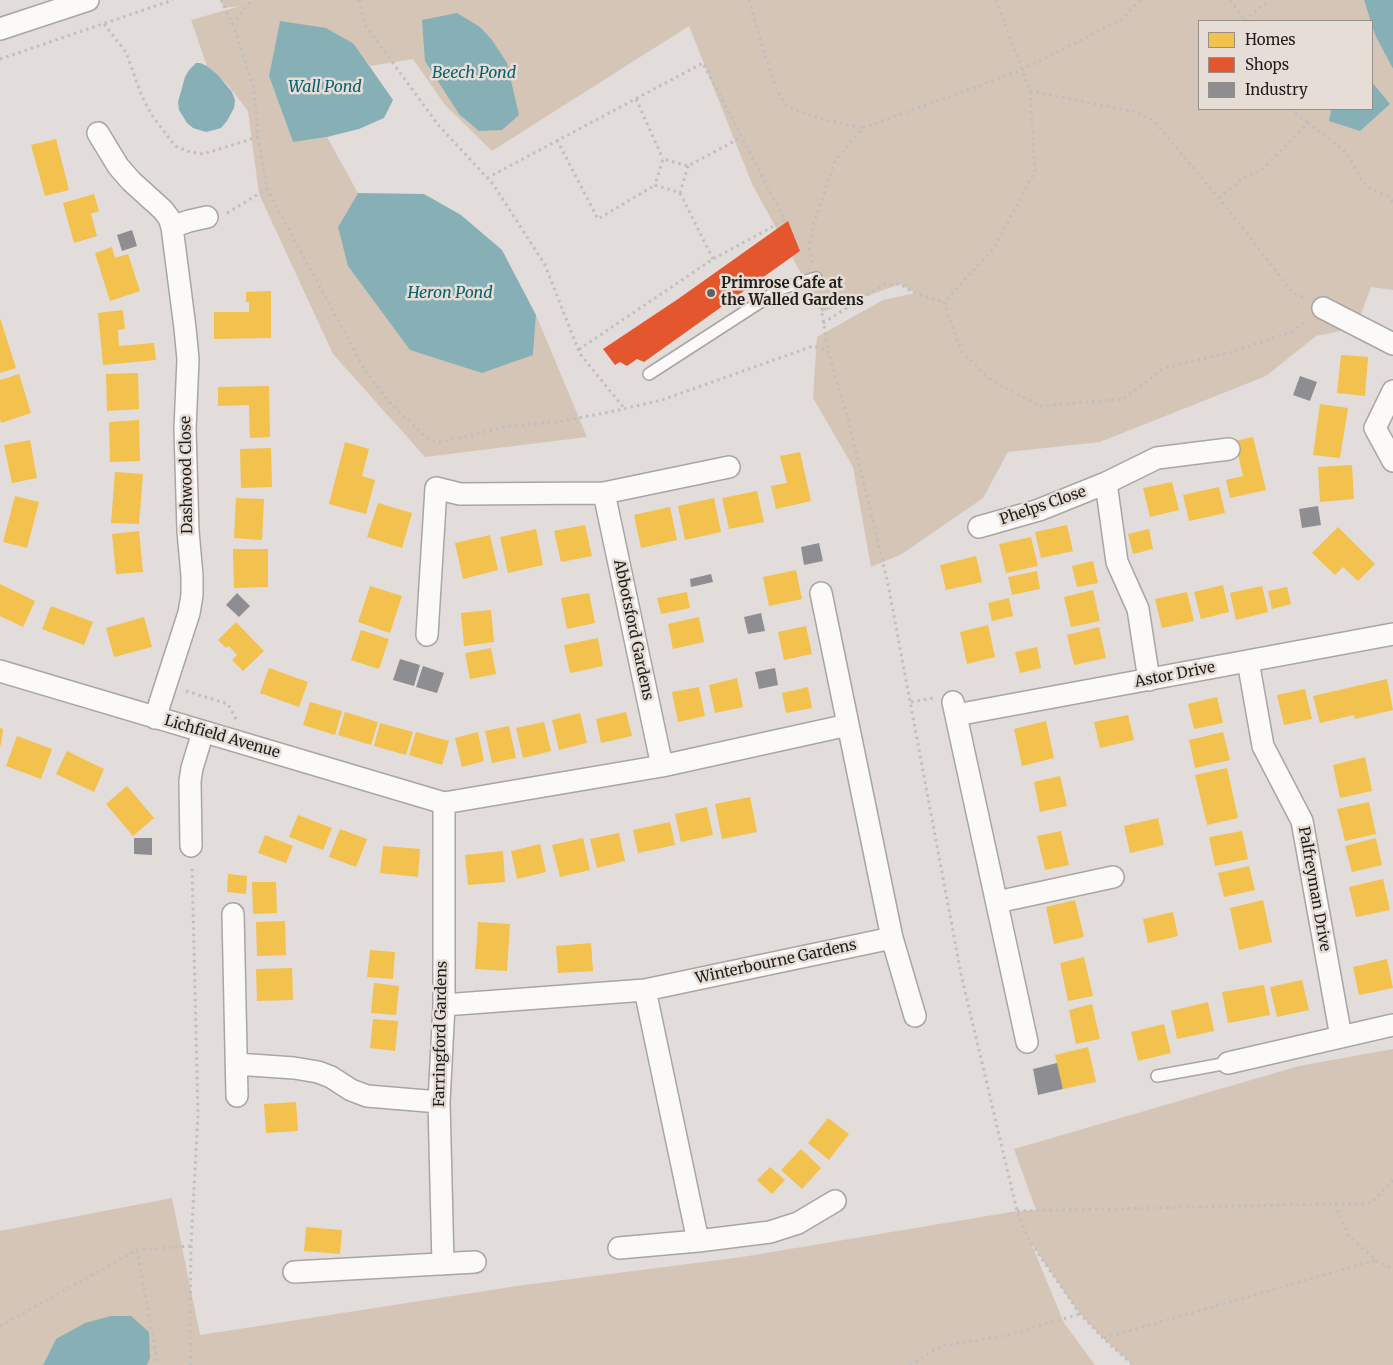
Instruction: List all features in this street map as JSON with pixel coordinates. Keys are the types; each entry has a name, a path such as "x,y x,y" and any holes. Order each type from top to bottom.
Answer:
{"street":[{"path":"0,29 88,0"},
{"name":"Dashwood Close","path":"98,133 118,166 169,218 172,227 185,328 188,359 185,429 192,595 189,613 155,718"},
{"path":"172,227 207,217"},
{"path":"1323,308 1393,344"},
{"path":"1393,391 1375,428 1393,462"},
{"name":"Phelps Close","path":"979,527 1039,510 1106,483 1157,458 1229,449"},
{"path":"427,635 436,488 460,494 604,493 729,467"},
{"name":"Phelps Close","path":"1106,483 1117,562 1138,610 1149,680"},
{"name":"Abbotsford Gardens","path":"604,493 662,766"},
{"path":"821,593 892,938 915,1016"},
{"name":"Astor Drive","path":"1027,1042 954,708 1149,680 1393,634"},
{"name":"Palfreyman Drive","path":"1248,661 1262,746 1302,821 1341,1037"},
{"name":"Lichfield Avenue","path":"0,671 444,803"},
{"path":"444,803 662,766 848,725"},
{"path":"191,846 191,774 203,732"},
{"name":"Farringford Gardens","path":"443,1264 439,1102 444,1004 444,803"},
{"path":"997,902 1113,878"},
{"path":"232,914 236,1096"},
{"name":"Winterbourne Gardens","path":"444,1004 645,990 892,938"},
{"path":"645,990 698,1240"},
{"path":"1228,1063 1393,1025"},
{"path":"236,1064 294,1068 318,1072 332,1077 351,1090 367,1096 439,1102"},
{"path":"619,1248 770,1232 798,1223 835,1200"},
{"path":"294,1272 474,1262"}],"lane":[{"path":"649,374 782,288 816,278"},
{"path":"1157,1076 1228,1063"}],"path":[{"path":"0,59 173,0"},
{"path":"220,0 232,24 254,88 258,137 267,189 365,370 391,404 428,439 440,442 510,426 557,422 624,409 662,400 813,346 828,351"},
{"path":"232,24 252,0"},
{"path":"359,0 365,25 439,126 493,184 545,265 578,350 624,409"},
{"path":"749,0 762,48 777,91 788,107 822,119 863,128"},
{"path":"944,302 994,248 1035,171 1030,91 996,0"},
{"path":"1134,1365 1104,1339 1080,1314 1029,1240 1017,1211 961,974 888,584 849,422 828,351 809,247 814,223 835,161 863,128 1022,70 1122,19 1140,0"},
{"path":"1230,0 1245,20 1270,0"},
{"path":"104,24 126,52 141,94 151,114 175,146 190,152 203,154 258,137"},
{"path":"487,178 703,63 785,220 713,259 578,350"},
{"path":"944,302 961,351 992,381 1040,406 1123,399 1164,368 1232,352 1292,332 1323,308 1293,293 1219,198 1154,121 1136,112 1030,91"},
{"path":"557,140 598,219 655,185 663,159 636,99"},
{"path":"1291,110 1346,152 1362,181 1393,202"},
{"path":"1219,198 1244,177 1261,171 1308,123"},
{"path":"663,159 688,166 742,137"},
{"path":"688,166 680,193 713,259"},
{"path":"655,185 680,193"},
{"path":"207,217 220,217 267,189"},
{"path":"824,323 883,285 900,284 916,294 944,302"},
{"path":"186,690 228,704 239,725"},
{"path":"191,846 198,1114 190,1246 191,1365"},
{"path":"1017,1211 1371,1203 1393,1180"},
{"path":"1335,1204 1349,1236 1376,1260 1393,1270"},
{"path":"0,1326 137,1250 190,1246"},
{"path":"137,1250 158,1365"},
{"path":"1104,1339 1376,1260"},
{"path":"910,1365 941,1346 1008,1335 1080,1314"}],"shaded area":[{"path":"221,0 1364,0 1371,20 1198,20 1198,110 1331,110 1330,121 1389,104 1373,83 1373,27 1375,35 1393,69 1393,290 1371,287 1356,328 1316,336 1266,376 1100,442 1008,452 983,498 902,554 871,567 853,467 813,398 817,337 883,300 915,293 900,284 822,312 752,184 689,26 492,151 445,105 413,59 370,66 354,44 280,22 269,76 293,142 327,137 358,193 338,227 533,355 536,315 587,437 425,457 333,354 259,194 248,111 227,84 207,66 191,20 240,6 224,8"},
{"path":"1393,1049 1393,1365 1133,1365 1080,1314 1031,1243 1064,1323 1095,1365 147,1365 150,1358 56,1339 43,1365 0,1365 0,1231 172,1198 200,1335 517,1286 742,1257 1017,1211 1036,1210 1014,1149 1299,1066"}],"water":[{"path":"1364,0 1393,0 1393,69 1375,35 1373,20 1370,20"},
{"name":"Beech Pond","path":"457,13 480,27 492,40 507,63 519,115 502,130 479,131 459,114 425,61 422,20"},
{"name":"Wall Pond","path":"280,21 326,28 354,44 393,100 384,118 359,129 327,137 293,142 269,76"},
{"path":"196,63 207,66 218,75 232,92 235,100 234,108 221,128 206,132 193,128 187,123 179,110 178,102 185,77"},
{"path":"1373,83 1390,104 1360,131 1329,121 1331,110 1373,110"},
{"name":"Heron Pond","path":"358,193 424,194 461,215 502,250 536,315 533,355 482,373 410,350 348,266 338,227"},
{"path":"111,1316 131,1316 149,1332 150,1358 147,1365 43,1365 56,1339 85,1323"}],"building: Homes":[{"path":"56,139 69,190 45,196 31,145"},
{"path":"94,194 99,211 91,214 97,236 74,243 63,203"},
{"path":"112,247 115,258 128,254 140,291 110,301 95,253"},
{"path":"271,291 271,338 214,339 214,312 249,312 246,292"},
{"path":"123,310 125,329 118,330 119,346 154,343 156,360 103,365 98,313"},
{"path":"0,318 16,368 0,373"},
{"path":"1341,355 1368,357 1365,396 1337,393"},
{"path":"138,373 139,409 107,411 106,374"},
{"path":"19,374 31,413 1,423 0,380"},
{"path":"269,386 270,437 250,438 249,405 218,406 218,387"},
{"path":"1320,404 1348,408 1340,458 1313,455"},
{"path":"139,420 140,461 110,462 109,422"},
{"path":"1253,437 1266,490 1230,498 1226,480 1243,476 1235,441"},
{"path":"30,440 37,478 12,483 4,445"},
{"path":"345,442 369,449 362,476 375,480 366,514 329,504"},
{"path":"271,448 272,487 241,488 240,449"},
{"path":"800,452 811,501 776,509 771,486 787,483 780,456"},
{"path":"1352,465 1354,499 1320,502 1318,467"},
{"path":"115,472 143,474 139,524 111,523"},
{"path":"1172,482 1179,510 1150,517 1143,488"},
{"path":"1219,487 1225,513 1189,521 1183,495"},
{"path":"757,491 764,522 729,529 722,498"},
{"path":"15,496 39,502 27,548 3,542"},
{"path":"236,498 264,499 262,540 234,538"},
{"path":"714,498 721,532 685,540 678,506"},
{"path":"378,503 412,513 402,548 367,537"},
{"path":"670,507 677,540 641,548 634,515"},
{"path":"585,525 592,556 561,562 554,531"},
{"path":"1067,525 1073,551 1041,558 1035,532"},
{"path":"1338,527 1375,564 1358,581 1343,567 1335,575 1312,553"},
{"path":"536,529 543,565 508,573 500,537"},
{"path":"1149,529 1153,549 1133,554 1128,534"},
{"path":"139,531 143,572 116,574 112,534"},
{"path":"490,535 498,570 463,579 455,543"},
{"path":"1031,537 1038,566 1006,573 999,544"},
{"path":"233,549 268,549 268,587 234,588"},
{"path":"976,556 982,582 946,590 940,565"},
{"path":"1093,561 1098,583 1077,587 1072,566"},
{"path":"796,570 802,599 769,606 763,577"},
{"path":"1037,571 1040,589 1012,595 1008,577"},
{"path":"0,584 35,601 23,627 0,616"},
{"path":"1223,585 1229,612 1201,619 1194,592"},
{"path":"370,586 402,596 390,633 358,622"},
{"path":"1262,586 1268,612 1236,620 1230,593"},
{"path":"1287,587 1291,604 1272,609 1268,591"},
{"path":"1093,590 1100,621 1071,627 1064,597"},
{"path":"687,592 690,608 661,614 657,598"},
{"path":"1187,592 1194,621 1162,628 1155,599"},
{"path":"589,593 595,623 567,629 561,598"},
{"path":"1009,598 1013,616 992,621 988,603"},
{"path":"51,606 93,622 84,645 42,629"},
{"path":"491,610 494,642 464,646 461,613"},
{"path":"144,617 152,647 114,657 106,628"},
{"path":"699,617 704,642 673,649 668,624"},
{"path":"236,622 264,651 243,671 232,660 237,655 229,646 226,648 218,640"},
{"path":"988,625 995,657 967,664 960,632"},
{"path":"806,626 812,654 784,660 778,632"},
{"path":"1099,627 1106,658 1074,665 1067,635"},
{"path":"361,630 389,639 379,669 351,660"},
{"path":"598,638 603,666 570,673 564,645"},
{"path":"1037,647 1041,668 1020,673 1015,652"},
{"path":"491,648 496,674 470,679 465,653"},
{"path":"269,668 308,682 299,707 260,693"},
{"path":"737,678 743,707 715,713 709,685"},
{"path":"1387,679 1393,710 1355,719 1354,715 1320,723 1313,696"},
{"path":"699,687 705,716 678,722 672,692"},
{"path":"808,687 812,708 786,713 782,693"},
{"path":"1305,689 1312,719 1284,725 1277,695"},
{"path":"1217,697 1223,723 1194,729 1188,704"},
{"path":"310,702 342,711 335,735 303,725"},
{"path":"345,712 378,722 371,745 338,735"},
{"path":"626,712 632,736 601,743 596,719"},
{"path":"580,713 587,743 559,750 552,720"},
{"path":"1128,715 1134,740 1100,748 1094,722"},
{"path":"1046,721 1054,758 1022,766 1014,729"},
{"path":"544,722 551,751 523,758 516,728"},
{"path":"380,723 413,732 406,755 374,746"},
{"path":"509,726 516,758 492,763 485,731"},
{"path":"0,728 3,729 1,745 0,745"},
{"path":"416,732 449,741 442,765 409,755"},
{"path":"478,732 484,761 462,767 455,738"},
{"path":"1223,732 1230,760 1195,768 1189,740"},
{"path":"17,736 52,749 41,779 6,766"},
{"path":"67,751 104,769 94,792 56,774"},
{"path":"1365,757 1372,791 1340,798 1333,765"},
{"path":"1227,768 1238,818 1207,825 1195,775"},
{"path":"1060,776 1067,806 1040,812 1034,782"},
{"path":"127,786 154,818 133,836 106,804"},
{"path":"750,797 757,832 722,839 715,804"},
{"path":"1369,802 1376,834 1345,841 1337,809"},
{"path":"707,807 713,835 681,842 675,814"},
{"path":"298,815 332,828 323,850 289,837"},
{"path":"1158,818 1164,845 1130,853 1124,826"},
{"path":"670,822 675,845 638,853 633,830"},
{"path":"340,829 367,839 356,867 329,857"},
{"path":"1061,831 1069,865 1045,870 1037,836"},
{"path":"1242,831 1248,859 1215,866 1209,837"},
{"path":"619,833 625,861 597,868 590,839"},
{"path":"265,835 293,846 286,863 258,853"},
{"path":"583,838 590,870 560,877 552,845"},
{"path":"1376,838 1382,865 1352,872 1345,846"},
{"path":"540,844 546,872 517,879 511,851"},
{"path":"383,846 420,849 418,877 380,873"},
{"path":"503,851 505,882 468,885 465,855"},
{"path":"1249,866 1255,890 1224,897 1218,873"},
{"path":"228,874 247,876 246,894 227,892"},
{"path":"1383,879 1390,910 1356,917 1349,887"},
{"path":"252,882 276,882 277,913 253,914"},
{"path":"1075,900 1084,937 1054,944 1046,907"},
{"path":"1263,900 1272,942 1239,950 1230,908"},
{"path":"1173,912 1178,936 1148,943 1143,919"},
{"path":"285,921 286,955 257,956 256,922"},
{"path":"478,922 510,924 507,971 475,969"},
{"path":"591,943 593,971 558,973 556,946"},
{"path":"370,950 395,952 393,979 367,977"},
{"path":"1084,957 1093,996 1068,1001 1060,963"},
{"path":"1387,959 1393,988 1359,995 1353,967"},
{"path":"292,968 293,1000 257,1001 256,969"},
{"path":"1302,980 1309,1010 1277,1017 1270,987"},
{"path":"374,983 399,986 396,1015 371,1013"},
{"path":"1264,985 1270,1015 1228,1023 1222,992"},
{"path":"1208,1002 1214,1031 1177,1039 1171,1011"},
{"path":"1092,1004 1100,1039 1076,1044 1069,1010"},
{"path":"373,1019 398,1021 395,1051 370,1048"},
{"path":"1164,1024 1171,1053 1138,1061 1131,1032"},
{"path":"1088,1047 1096,1082 1063,1089 1055,1055"},
{"path":"296,1102 298,1131 266,1133 264,1104"},
{"path":"828,1118 849,1134 829,1160 808,1143"},
{"path":"801,1149 821,1168 802,1189 781,1170"},
{"path":"770,1167 785,1180 772,1194 757,1180"},
{"path":"306,1227 342,1230 340,1254 304,1251"}],"building: Shops":[{"path":"788,221 800,251 644,362 637,359 627,366 620,362 615,365 603,349 678,299"}],"building: Industry":[{"path":"132,230 137,246 122,251 117,235"},
{"path":"1300,376 1317,382 1310,401 1293,395"},
{"path":"1318,506 1321,525 1302,528 1299,509"},
{"path":"819,543 823,561 804,565 801,547"},
{"path":"711,574 713,582 691,587 690,579"},
{"path":"237,593 250,606 239,617 226,605"},
{"path":"761,613 765,631 748,634 744,617"},
{"path":"400,659 420,665 414,686 393,680"},
{"path":"423,666 444,673 437,693 416,687"},
{"path":"775,668 778,685 759,689 755,672"},
{"path":"134,838 152,838 152,855 134,854"},
{"path":"1057,1063 1063,1089 1038,1095 1033,1069"}],"place":[{"name":"Primrose Cafe at the Walled Gardens","path":"711,293"}]}
